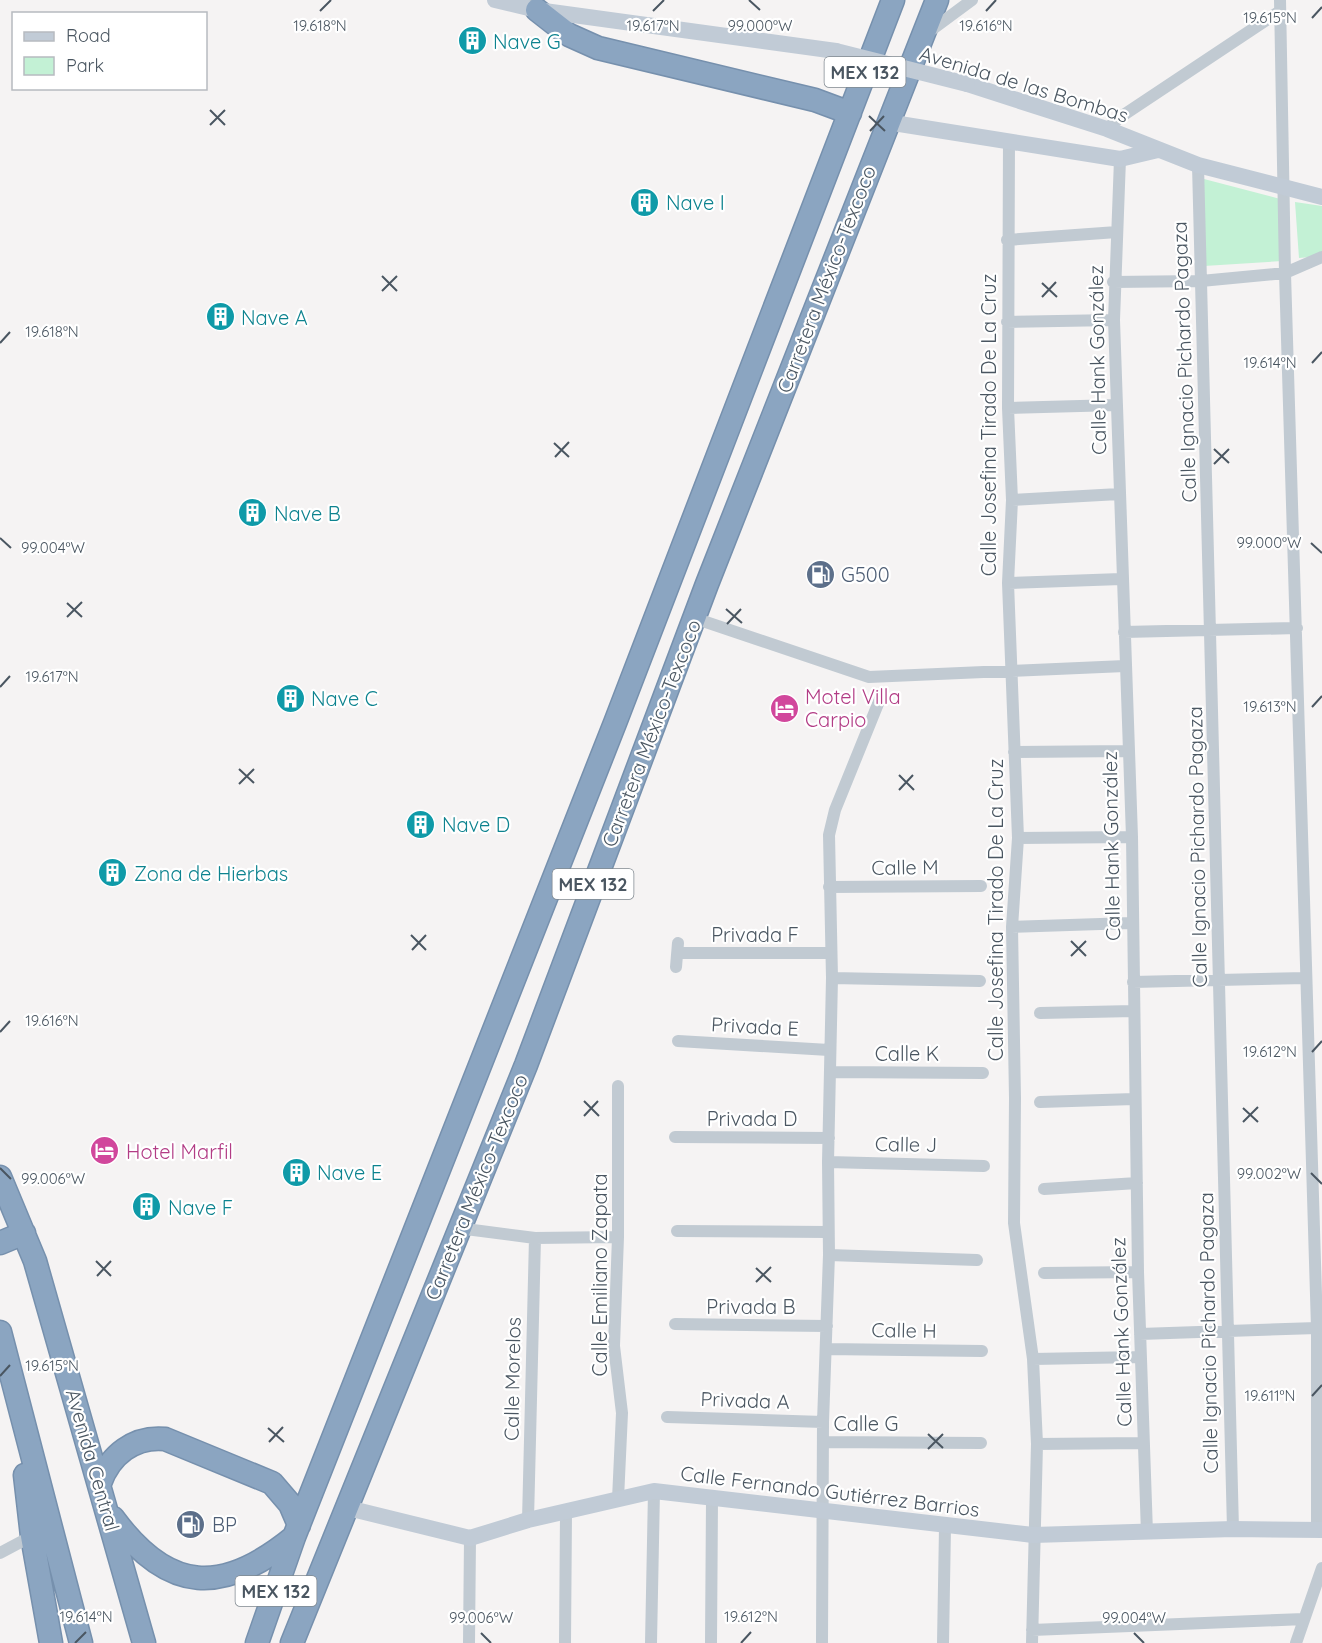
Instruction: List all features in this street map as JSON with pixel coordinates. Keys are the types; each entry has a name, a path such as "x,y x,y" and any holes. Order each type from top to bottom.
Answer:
{"highway":[{"name":"MEX 132","path":"850,113 893,0"},
{"name":"MEX 132","path":"887,123 937,0"},
{"path":"537,10 569,35 598,48 815,100 850,113"},
{"name":"Carretera México-Texcoco","path":"257,1643 297,1531 615,723 850,113"},
{"name":"Carretera México-Texcoco","path":"292,1643 348,1508 458,1228 526,1065 650,732 887,123"},
{"path":"615,723 620,734 629,740 641,739 650,732"},
{"path":"602,756 612,749 624,749 633,757 636,769"},
{"name":"Avenida Central","path":"0,1177 35,1261 144,1643"},
{"path":"0,1243 24,1233"},
{"path":"0,1332 81,1643"},
{"path":"16,1399 32,1536 51,1643"},
{"path":"100,1483 114,1458 129,1446 147,1439 165,1439 272,1483 291,1506 297,1531 264,1559 235,1574 199,1578 176,1573 154,1559 132,1540 108,1511"}],"street":[{"name":"Avenida de las Bombas","path":"498,0 537,10 836,51 967,84 1107,129 1198,165 1322,197"},
{"path":"923,36 972,0"},
{"path":"1107,129 1119,118 1280,6"},
{"name":"Calle Fernando Gutiérrez Barrios","path":"470,1538 528,1520 654,1491 822,1513 1033,1535 1233,1529 1320,1530 1317,1328 1285,273 1280,6"},
{"path":"887,123 1009,140 1120,159 1158,150"},
{"name":"Calle Josefina Tirado De La Cruz","path":"1009,140 1007,322 1012,500 1008,583 1018,838 1012,927 1015,1098 1014,1223 1033,1359 1037,1444 1032,1637"},
{"name":"Calle Hank González","path":"1120,159 1113,282 1121,579 1132,837 1134,1099 1147,1533"},
{"name":"Calle Ignacio Pichardo Pagaza","path":"1198,165 1233,1529"},
{"path":"1007,240 1117,232"},
{"path":"1113,282 1201,281 1285,273 1322,257"},
{"path":"1007,322 1114,320"},
{"path":"1008,408 1117,405"},
{"path":"1012,500 1119,494"},
{"path":"1008,583 1121,579"},
{"path":"694,618 869,677 1125,666"},
{"path":"1124,632 1297,628"},
{"path":"822,1643 823,1422 830,1255 827,1232 832,978 829,835 882,694"},
{"path":"1014,752 1129,751"},
{"path":"1018,838 1132,837"},
{"name":"Calle M","path":"830,887 981,886"},
{"path":"1012,927 1131,923"},
{"name":"Privada F","path":"676,967 678,948 831,953"},
{"path":"832,978 980,981"},
{"path":"1133,982 1306,978"},
{"path":"1040,1013 1134,1011"},
{"name":"Privada E","path":"678,1041 829,1050"},
{"name":"Calle K","path":"830,1072 983,1073"},
{"name":"Calle Emiliano Zapata","path":"618,1086 618,1237 614,1346 622,1413 618,1498"},
{"path":"1040,1102 1134,1099"},
{"name":"Privada D","path":"675,1137 829,1138"},
{"name":"Calle J","path":"828,1162 984,1166"},
{"path":"1044,1189 1137,1183"},
{"path":"458,1228 535,1238 618,1237"},
{"path":"677,1231 827,1232"},
{"name":"Calle Morelos","path":"528,1520 535,1238"},
{"path":"830,1255 977,1260"},
{"path":"1044,1274 1138,1272"},
{"name":"Privada B","path":"675,1324 827,1326"},
{"path":"1140,1334 1317,1328"},
{"name":"Calle H","path":"826,1349 982,1351"},
{"path":"1033,1359 1140,1357"},
{"name":"Privada A","path":"667,1417 823,1422"},
{"name":"Calle G","path":"823,1442 981,1443"},
{"path":"1037,1444 1144,1443"},
{"path":"651,1643 654,1491"},
{"path":"711,1643 712,1500"},
{"path":"348,1508 470,1538 469,1643"},
{"path":"565,1643 566,1512"},
{"path":"943,1643 945,1527"},
{"path":"0,1553 32,1536"},
{"path":"1296,1643 1322,1568"},
{"path":"1032,1637 1304,1620"}],"green space":[{"path":"1204,179 1284,200 1282,261 1204,266"},
{"path":"1295,202 1322,206 1322,256 1299,258"}],"place":[{"name":"Nave G","path":"472,41"},
{"name":"Nave I","path":"645,202"},
{"name":"Nave A","path":"220,317"},
{"name":"Nave B","path":"253,513"},
{"name":"G500","path":"820,574"},
{"name":"Nave C","path":"290,698"},
{"name":"Motel Villa Carpio","path":"784,708"},
{"name":"Nave D","path":"421,824"},
{"name":"Zona de Hierbas","path":"113,873"},
{"name":"Hotel Marfil","path":"105,1151"},
{"name":"Nave E","path":"296,1172"},
{"name":"Nave F","path":"147,1207"},
{"name":"BP","path":"191,1524"}]}
